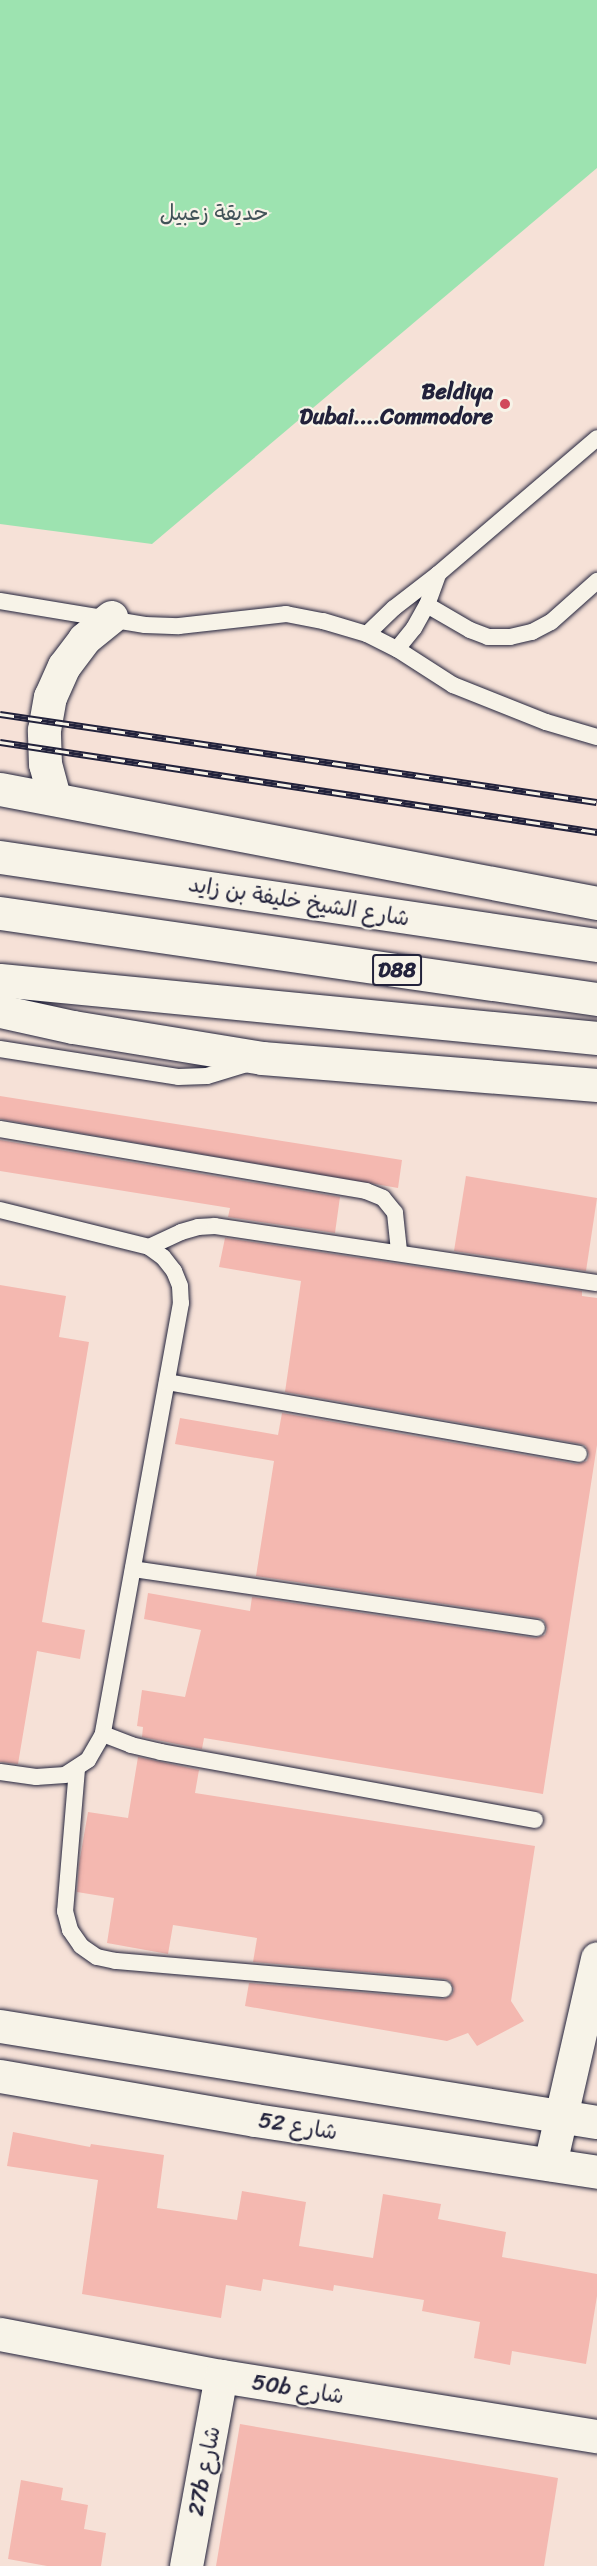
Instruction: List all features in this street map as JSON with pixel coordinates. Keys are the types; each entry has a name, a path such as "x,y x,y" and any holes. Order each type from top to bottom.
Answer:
{"street":[{"path":"54,797 45,764 44,730 50,697 63,666 84,639 111,617"},
{"path":"0,789 54,797 597,903"},
{"name":"شارع الشيخ خليفة بن زايد","path":"0,857 597,945"},
{"name":"D88","path":"0,913 597,999"},
{"path":"0,980 597,1038"},
{"path":"0,1011 73,1027 262,1058 597,1085"},
{"path":"550,2164 597,1958"},
{"path":"0,2026 597,2122"},
{"name":"شارع 52","path":"0,2076 255,2120 597,2172"},
{"name":"50b شارع","path":"0,2334 221,2376 597,2436"},
{"name":"27b شارع","path":"186,2566 221,2376"}],"lane":[{"path":"367,634 394,608 438,574 597,438"},
{"path":"397,649 414,628 427,605 438,574"},
{"path":"427,605 470,630 488,637 510,637 532,632 551,622 597,581"},
{"path":"0,601 111,617 145,625 180,626 286,614 322,621 367,634 397,649 453,685 546,722 597,737"},
{"path":"0,1049 178,1077 216,1074 262,1058"},
{"path":"0,1129 366,1191 383,1198 395,1213 399,1252"},
{"path":"0,1210 149,1248 164,1257 180,1286 181,1303 103,1734 88,1760 77,1769 51,1778 0,1772"},
{"path":"149,1248 181,1232 215,1226 399,1252 597,1284"},
{"path":"167,1382 579,1454"},
{"path":"133,1569 537,1628"},
{"path":"103,1734 131,1745 161,1752 535,1820"},
{"path":"77,1769 65,1911 70,1930 81,1946 98,1957 116,1961 444,1989"}],"green space":[{"name":"حديقة زعبيل","path":"0,0 597,0 597,168 152,544 0,524"}],"building":[{"path":"0,1096 402,1160 398,1188 0,1119"},
{"path":"0,1140 340,1197 335,1233 228,1217 230,1208 0,1171"},
{"path":"466,1176 597,1198 586,1271 454,1251"},
{"path":"225,1238 582,1291 582,1296 597,1298 597,1445 543,1794 204,1738 202,1749 142,1737 143,1727 137,1726 142,1690 185,1697 201,1630 144,1619 148,1593 250,1611 252,1597 535,1638 545,1635 547,1629 544,1620 539,1618 256,1576 274,1461 175,1444 180,1418 278,1435 282,1413 577,1464 587,1461 589,1455 586,1446 581,1444 285,1392 301,1281 219,1267"},
{"path":"0,1285 66,1296 59,1337 89,1342 42,1622 85,1630 80,1659 37,1651 18,1764 0,1762"},
{"path":"138,1757 199,1770 195,1793 535,1846 511,2001 524,2021 477,2046 468,2033 447,2041 245,2006 249,1983 443,1999 452,1995 454,1989 450,1981 445,1979 253,1962 257,1938 173,1925 168,1954 107,1943 114,1898 77,1892 79,1864 88,1812 128,1818"},
{"path":"13,2132 90,2147 91,2144 164,2155 157,2208 237,2220 242,2191 306,2202 299,2246 373,2258 383,2194 441,2204 438,2219 506,2232 502,2257 597,2274 597,2296 586,2364 512,2351 510,2365 474,2358 480,2322 422,2311 424,2300 334,2285 333,2291 263,2279 261,2291 226,2285 221,2318 82,2294 98,2180 7,2166"},
{"path":"240,2424 558,2478 544,2566 216,2566"},
{"path":"21,2480 63,2488 61,2500 88,2505 84,2529 106,2533 101,2566 47,2566 8,2559"}],"railway":[{"path":"0,714 597,802"},
{"path":"0,742 597,832"}],"place":[{"name":"Beldiya Dubai....Commodore","path":"505,404"}]}
